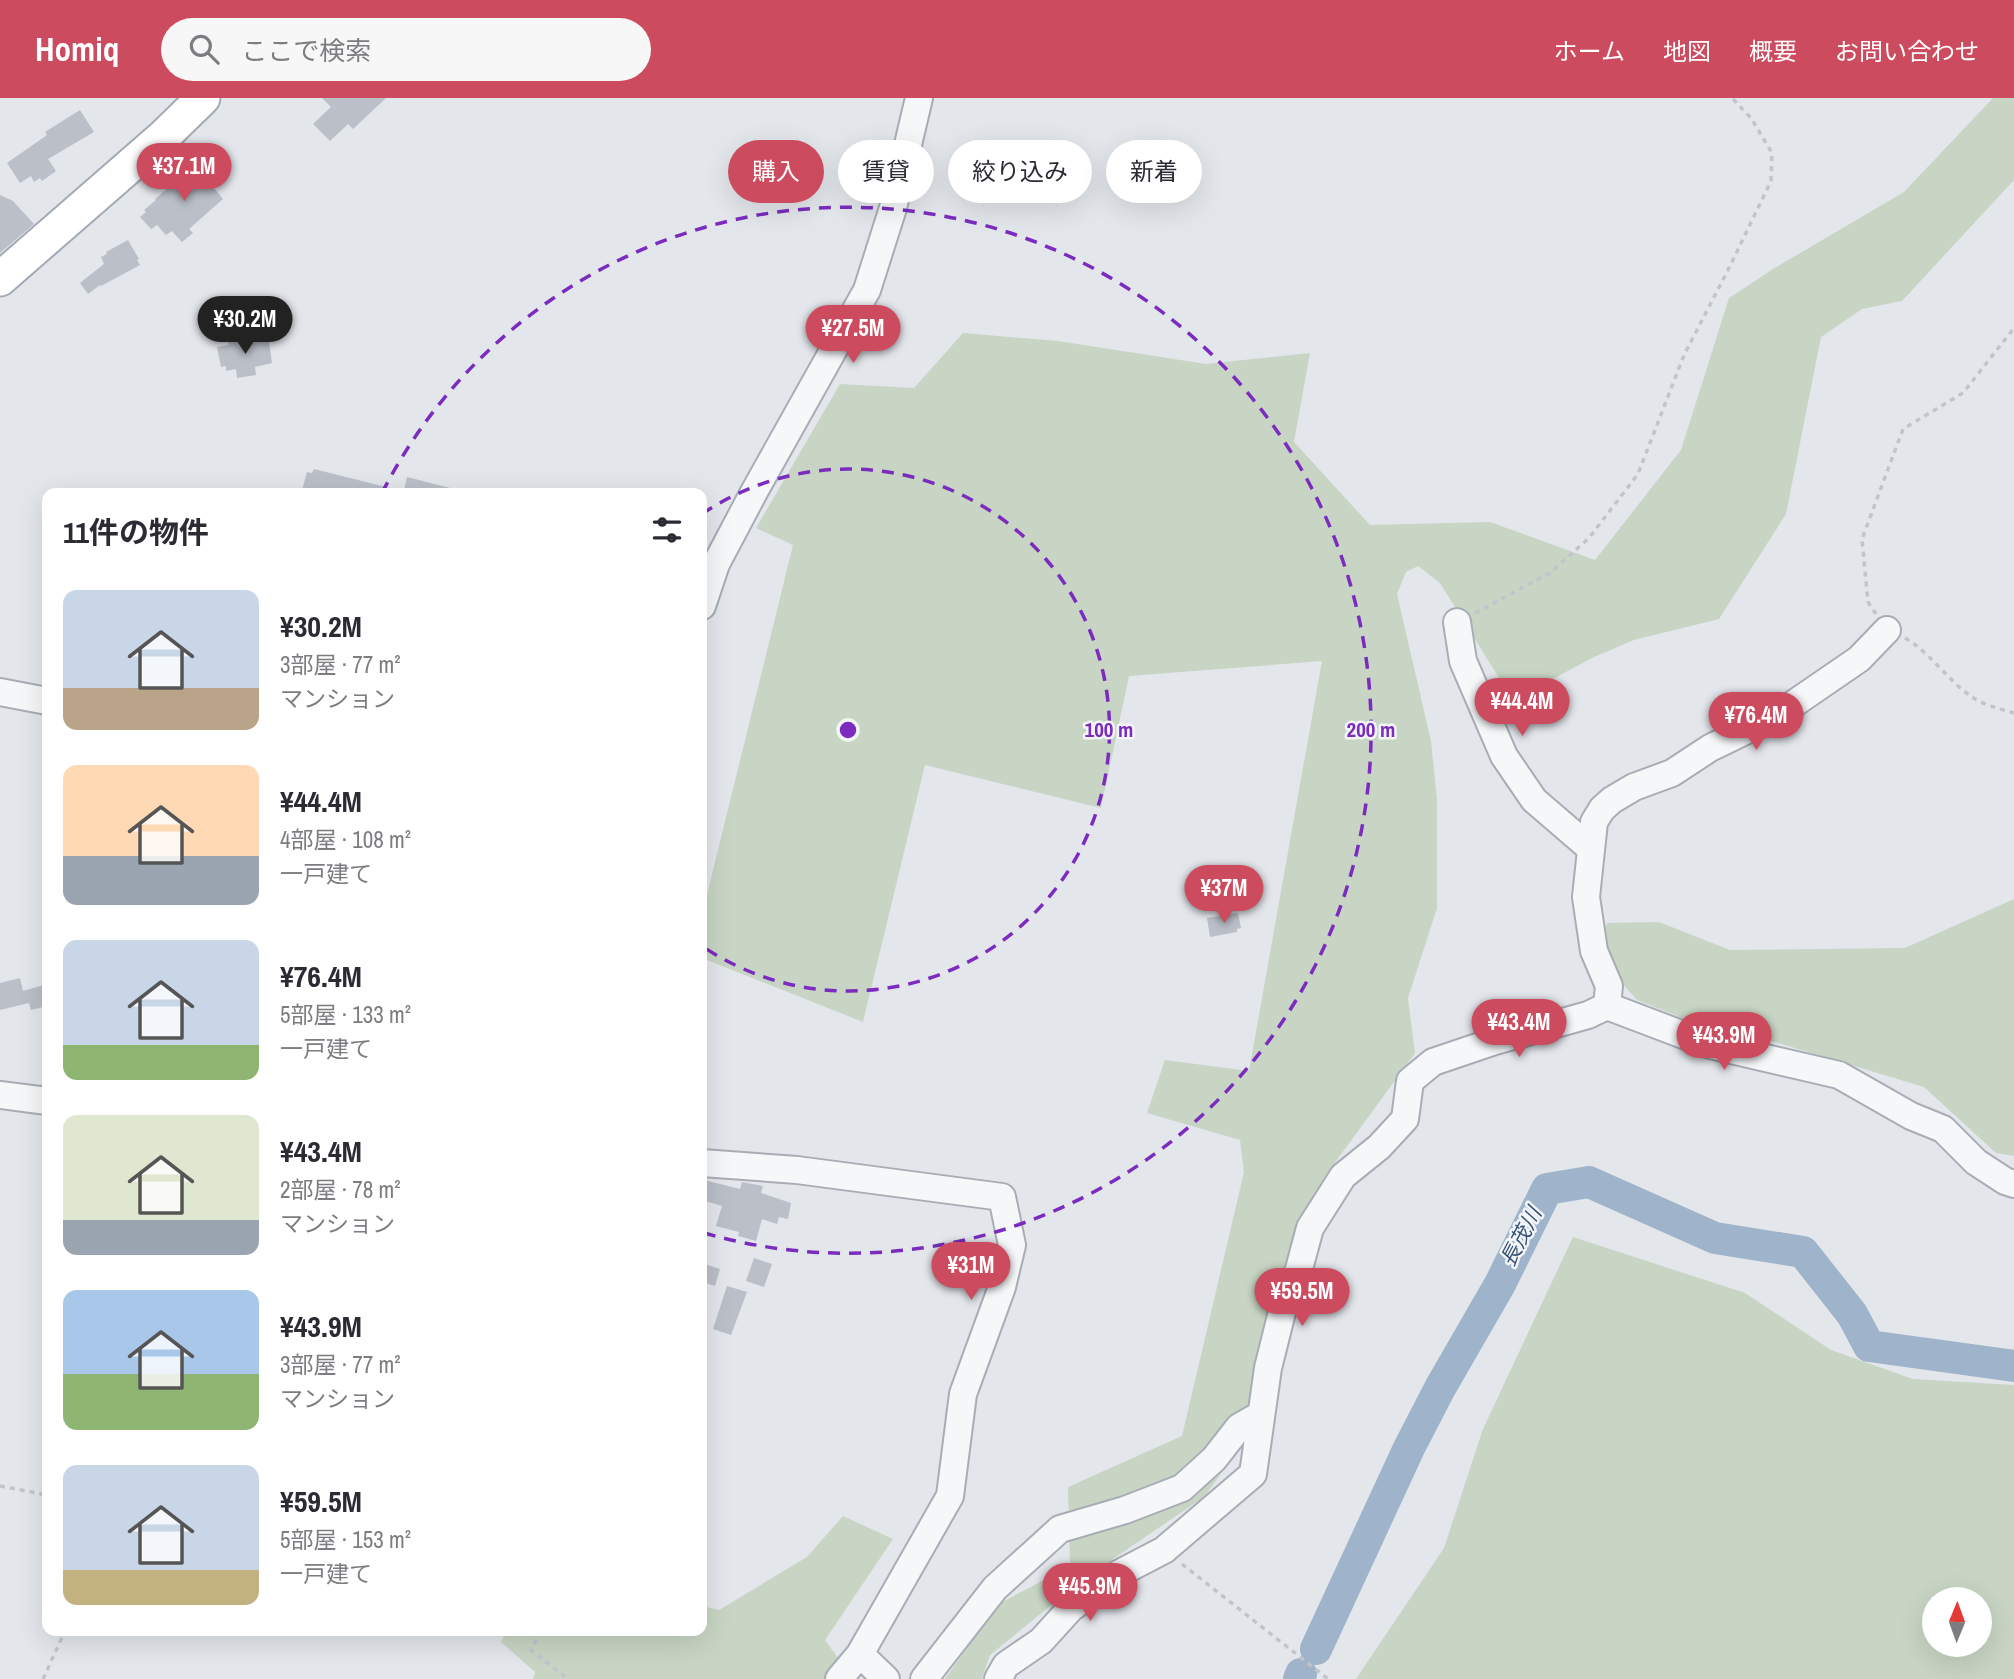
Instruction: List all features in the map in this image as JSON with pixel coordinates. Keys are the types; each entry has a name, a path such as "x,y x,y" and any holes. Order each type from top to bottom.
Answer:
{"main road":[{"path":"0,279 163,137 203,98"}],"street":[{"path":"707,591 716,564 754,492 867,290 893,208 919,98"},
{"path":"1457,622 1463,662 1504,756 1534,800 1591,849"},
{"path":"1607,1006 1609,986 1594,951 1587,897 1594,822 1602,809 1634,787 1672,773 1710,748 1776,716 1859,659 1887,630"},
{"path":"0,692 42,700"},
{"path":"998,1679 1006,1665 1041,1641 1071,1608 1118,1574 1164,1550 1253,1474 1268,1368 1282,1312 1299,1269 1310,1228 1343,1176 1379,1147 1405,1119 1410,1081 1433,1062 1495,1041 1588,1015 1607,1006 1710,1045 1839,1075 1911,1116 1943,1129 1976,1162 2014,1184"},
{"path":"0,1094 42,1100"},
{"path":"707,1163 797,1170 1002,1197 1012,1245 1002,1287 963,1394 950,1496 860,1654 839,1679"},
{"path":"924,1679 995,1588 1060,1529 1125,1510 1182,1488 1214,1459 1239,1427 1260,1415"},
{"path":"860,1654 886,1679"}],"path":[{"path":"1457,622 1550,573 1590,538 1638,474 1684,355 1771,181 1772,153 1751,118 1732,98"},
{"path":"2014,328 1963,393 1903,429 1862,539 1868,602 1887,630 1914,643 1974,698 2014,713"},
{"path":"0,1486 42,1494"},
{"path":"1164,1550 1328,1679"},
{"path":"43,1679 63,1636"},
{"path":"538,1636 531,1650 568,1679"}],"green space":[{"path":"1993,98 2014,98 2014,180 1902,301 1862,309 1821,337 1786,514 1719,619 1634,640 1594,657 1534,689 1512,709 1501,681 1440,583 1418,566 1406,572 1397,594 1431,741 1437,800 1437,908 1408,998 1415,1053 1323,1179 1299,1223 1271,1303 1248,1436 1204,1497 1082,1580 990,1655 982,1679 945,1679 997,1605 1070,1566 1068,1487 1182,1436 1244,1172 1240,1140 1147,1113 1165,1060 1249,1071 1322,661 1129,676 1101,808 925,765 863,1022 707,960 707,895 793,545 756,528 840,384 914,388 963,333 1058,341 1206,364 1310,353 1294,442 1370,525 1490,522 1595,560 1681,450 1729,298 1904,192"},
{"path":"2014,899 2014,1156 1996,1153 1924,1087 1768,1040 1718,1032 1637,1000 1595,953 1607,923 1659,922 1730,950 1905,948"},
{"path":"1573,1237 1745,1293 1831,1350 1913,1379 2014,1385 2014,1679 1356,1679 1444,1548 1483,1429"},
{"path":"843,1516 893,1539 825,1640 853,1679 533,1679 535,1672 501,1642 504,1636 707,1636 707,1607 719,1610 807,1557"}],"building":[{"path":"322,98 386,98 353,129 348,124 330,141 313,124 331,107"},
{"path":"80,110 94,132 48,159 56,171 42,181 40,178 34,182 31,176 20,183 7,163 47,135 45,132"},
{"path":"194,165 203,176 211,169 222,182 214,188 223,199 189,229 193,233 182,242 172,231 166,235 157,225 151,229 140,217 155,199"},
{"path":"0,195 13,201 34,224 0,253"},
{"path":"128,240 140,265 88,294 80,283 104,264 101,257 107,254 106,252"},
{"path":"251,338 252,341 269,342 272,363 255,367 256,375 237,378 236,369 226,371 226,366 221,367 217,347"},
{"path":"314,469 390,488 303,488 307,472 312,473"},
{"path":"407,477 450,488 404,488"},
{"path":"1238,913 1241,928 1237,929 1237,932 1210,937 1207,918"},
{"path":"20,978 23,991 42,985 42,1007 31,1010 29,1003 0,1010 0,983"},
{"path":"707,1181 740,1189 742,1182 763,1186 761,1193 791,1203 788,1219 779,1217 777,1224 762,1219 756,1241 738,1236 739,1232 716,1226 722,1206 707,1202"},
{"path":"754,1258 772,1264 764,1287 746,1281"},
{"path":"707,1265 720,1269 715,1286 707,1284"},
{"path":"727,1286 747,1292 731,1335 713,1329"}],"waterway":[{"name":"長茂川","path":"1316,1649 1409,1448 1500,1284 1547,1189 1589,1182 1715,1238 1803,1252 1852,1314 1869,1346 2014,1366"},
{"name":"長茂川","path":"1299,1679 1301,1674"}]}
